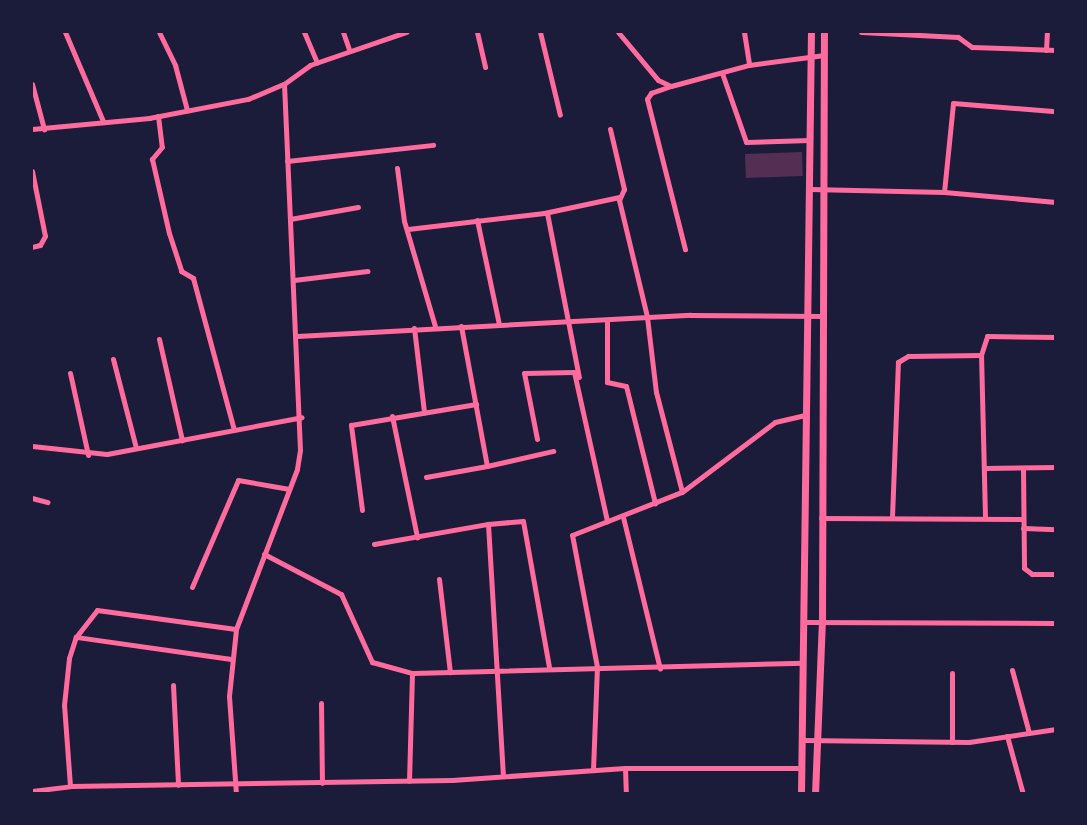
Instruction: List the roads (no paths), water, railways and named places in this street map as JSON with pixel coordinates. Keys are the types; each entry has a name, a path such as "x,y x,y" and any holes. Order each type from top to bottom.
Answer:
{"main road":[{"path":"801,793 811,32"},
{"path":"816,793 822,622 824,32"}],"street":[{"path":"65,32 103,121"},
{"path":"159,32 175,65 187,110"},
{"path":"304,32 317,62"},
{"path":"343,32 349,50"},
{"path":"32,129 158,116 248,99 284,84 317,62 406,32"},
{"path":"477,32 485,67"},
{"path":"540,32 560,115"},
{"path":"618,32 658,80 671,86"},
{"path":"744,32 750,65"},
{"path":"861,32 958,37 972,47 1055,50"},
{"path":"1046,32 1046,50"},
{"path":"685,248 648,99 651,93 750,65 824,55"},
{"path":"722,73 746,142 810,140"},
{"path":"32,84 44,129"},
{"path":"236,793 230,745 231,659 236,629 299,460 302,418 284,84"},
{"path":"944,192 953,103 1053,111"},
{"path":"158,116 162,147 152,159 169,233 181,271 193,278 234,430"},
{"path":"610,129 624,189 619,197 647,317 656,392 682,492"},
{"path":"287,161 433,145"},
{"path":"397,168 408,229 435,326"},
{"path":"32,171 46,236 40,245 32,247"},
{"path":"810,189 944,192 1055,202"},
{"path":"408,229 547,213 619,197"},
{"path":"290,219 358,207"},
{"path":"547,213 607,521"},
{"path":"477,220 499,324"},
{"path":"295,280 367,271"},
{"path":"298,335 647,317 822,316"},
{"path":"607,320 607,382 625,386 655,502"},
{"path":"461,326 487,466"},
{"path":"414,328 424,412"},
{"path":"985,517 981,355 991,335 1055,337"},
{"path":"159,339 182,440"},
{"path":"892,517 898,362 908,356 981,355"},
{"path":"113,359 136,448"},
{"path":"537,439 524,373 574,372 598,476"},
{"path":"70,373 88,454"},
{"path":"362,510 350,429 355,423 476,404"},
{"path":"593,770 597,667 572,535 682,492 775,422 806,415"},
{"path":"392,416 416,537"},
{"path":"32,446 88,454 302,418"},
{"path":"426,477 553,452"},
{"path":"984,468 1055,467"},
{"path":"1023,468 1026,570 1055,574"},
{"path":"192,587 238,480 289,489"},
{"path":"32,498 47,502"},
{"path":"622,517 660,669"},
{"path":"821,518 1023,519"},
{"path":"374,544 488,524 523,521 549,667"},
{"path":"488,524 499,671 503,776"},
{"path":"1023,528 1055,528"},
{"path":"264,554 341,594 372,662 412,673 549,667 660,669 803,663"},
{"path":"439,579 450,672"},
{"path":"71,786 64,705 69,658 76,637 97,610 236,629"},
{"path":"803,622 1055,622"},
{"path":"76,637 231,659"},
{"path":"1012,670 1029,733"},
{"path":"409,781 412,673"},
{"path":"952,673 952,742"},
{"path":"173,685 174,793"},
{"path":"321,703 322,783"},
{"path":"802,740 952,742 1055,729"},
{"path":"1007,736 1023,793"},
{"path":"32,791 71,786 409,781 625,768 802,768"},
{"path":"625,768 626,793"}]}
